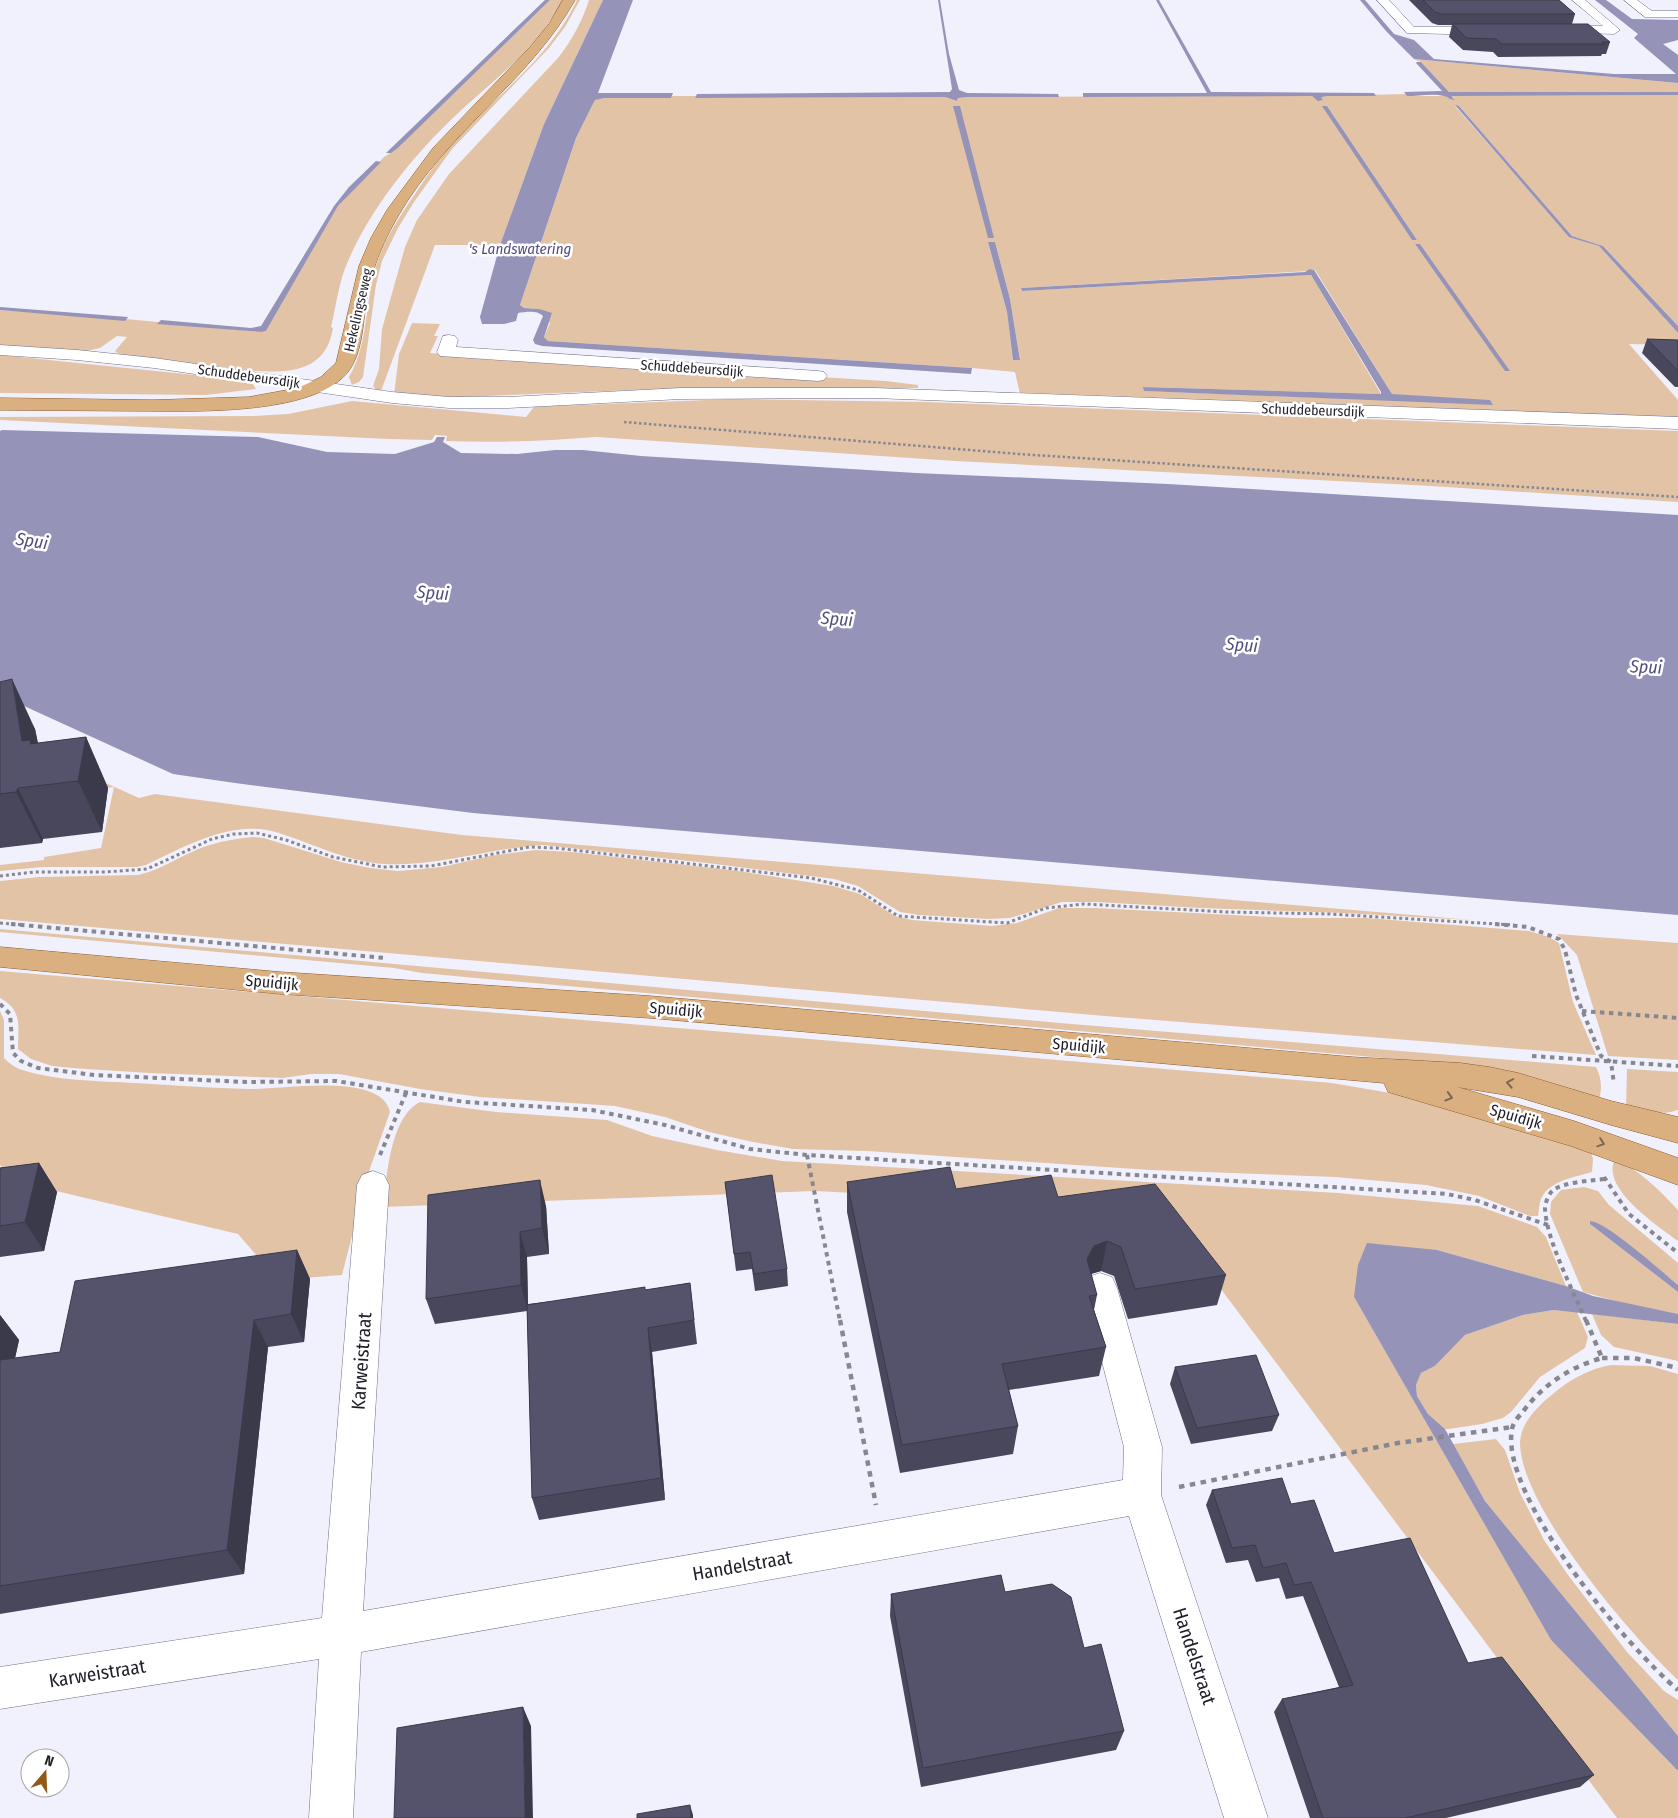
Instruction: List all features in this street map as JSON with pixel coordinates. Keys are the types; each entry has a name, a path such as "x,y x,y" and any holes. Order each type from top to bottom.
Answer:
{"main road":[{"name":"Hekelingseweg","path":"0,404 55,406 212,405 276,398 320,386 339,372 345,363 362,282 371,255 388,221 419,174 442,145 535,50 560,17 569,0"},
{"name":"Spuidijk","path":"0,957 280,983 650,1007 1352,1069 1460,1075 1518,1085 1611,1113 1678,1130"},
{"name":"Spuidijk","path":"1352,1069 1554,1127 1633,1154 1678,1163"}],"street":[{"path":"1383,0 1411,31 1498,31"},
{"path":"1547,30 1614,30 1578,0"},
{"path":"1630,0 1649,14 1678,14"},
{"name":"Schuddebeursdijk","path":"449,340 446,352 924,382 949,395"},
{"name":"Schuddebeursdijk","path":"0,350 45,352 150,363 320,386 378,397 462,404 744,392 949,395 1678,423"},
{"name":"Karweistraat","path":"331,1818 341,1635 373,1185"},
{"name":"Handelstraat","path":"1100,1288 1143,1447 1142,1495 1246,1818"},
{"name":"Handelstraat","path":"341,1635 1142,1495"},
{"name":"Karweistraat","path":"0,1688 341,1635"}],"path":[{"path":"624,422 771,436 1208,468 1678,497"},
{"path":"0,876 34,872 105,872 147,869 212,839 234,834 257,833 286,840 333,857 382,867 431,866 512,850 538,848 565,849 802,877 840,884 858,890 898,916 1007,923 1046,908 1084,904 1227,912 1329,914 1512,925 1528,927 1559,939 1565,950 1567,964 1582,1011 1600,1056 1611,1062 1678,1066"},
{"path":"0,1004 10,1014 12,1053 21,1061 38,1068 94,1075 280,1083 336,1081 465,1102 574,1108 608,1113 665,1125 722,1142 750,1148 807,1155 1431,1192 1475,1200 1548,1225"},
{"path":"1582,1011 1678,1018"},
{"path":"373,1185 381,1151 406,1093"},
{"path":"807,1155 883,1540"},
{"path":"1602,1358 1558,1256 1548,1225 1546,1201 1551,1192 1559,1186 1604,1179 1630,1214 1678,1252"},
{"path":"1678,1368 1634,1358 1602,1358 1577,1368 1548,1385 1524,1409 1512,1427 1517,1472 1524,1489 1546,1528 1573,1570 1622,1632 1645,1659 1678,1690"},
{"path":"1142,1495 1398,1443 1512,1427"}],"shaded area":[{"path":"550,0 562,0 544,30 507,69 433,138 400,176 371,218 348,261 342,277 329,343 323,354 314,361 304,367 292,370 252,371 119,354 115,351 127,337 117,336 100,348 87,351 0,345 0,310 266,331 338,206 384,157 398,148"},
{"path":"577,0 580,0 565,27 549,48 452,149 398,228 382,261 376,285 363,377 359,382 352,385 349,377 356,363 364,334 378,260 395,224 444,153 551,42"},
{"path":"589,0 603,0 544,124 500,245 435,245 381,391 378,392 373,386 379,369 382,329 405,247 417,220 449,174 558,58 576,31"},
{"path":"1414,59 1678,83 1678,92 1449,92 1421,62"},
{"path":"1406,94 1407,96 1446,96 1452,100 1454,100 1453,96 1678,95 1678,326 1603,246 1572,236 1459,106 1455,106 1569,236 1599,246 1678,333 1678,345 1629,344 1678,400 1678,419 1020,394 1015,372 548,341 544,337 550,323 539,309 524,308 520,305 576,138 595,100 598,98 671,98 672,96 696,96 695,98 945,97 957,101 958,98 969,97 1312,96 1322,100 1320,98 1322,96","holes":["1323,106 1327,106 1417,240 1412,240","988,242 995,242 1010,299 1020,359 1013,360 1007,312","1415,244 1420,244 1509,371 1505,370","1310,269 1315,270 1392,394 1493,404 1144,391 1144,387 1381,394 1311,275 1022,291 1021,288 1309,271"]},
{"path":"412,323 440,324 434,336 438,336 430,353 886,381 918,385 918,388 658,389 461,397 394,395 399,354"},
{"path":"0,355 234,379 252,383 256,389 206,395 0,393"},
{"path":"733,399 926,402 1678,431 1678,502 1431,486 955,461 596,437 558,440 465,442 446,441 447,436 435,435 432,440 388,439 0,420 0,417 253,416 288,414 352,401 526,417 534,407"},
{"path":"79,771 139,798 155,794 462,835 1472,920 1097,902 1062,902 1010,918 988,919 919,915 900,912 858,886 834,879 543,845 425,863 371,863 262,829 245,829 211,836 146,865 137,867 42,867 0,871 0,865 44,860 44,857 101,848 114,787 54,794"},
{"path":"253,837 264,838 341,862 398,871 442,867 490,856 535,850 572,852 738,871 833,886 860,894 895,916 912,920 992,926 1017,923 1059,908 1096,908 1293,918 1367,918 1529,931 1549,937 1559,943 1573,1002 1596,1055 1105,1016 0,919 0,881 39,877 138,875 153,871 203,847"},
{"path":"0,929 1060,1023 1596,1067 1601,1084 1601,1092 1599,1101 1464,1065 422,973 394,968 0,932"},
{"path":"1557,934 1678,943 1678,1060 1608,1056 1577,955"},
{"path":"0,971 1332,1083 1414,1097 1590,1148 1593,1159 1592,1172 1564,1180 1551,1187 1541,1199 1538,1216 1530,1216 1479,1196 1426,1185 1335,1177 1150,1170 867,1151 793,1149 709,1132 665,1117 615,1106 480,1097 420,1089 339,1074 311,1074 283,1078 149,1073 52,1066 31,1059 18,1049 18,1020 13,1008 0,998"},
{"path":"0,1011 4,1020 4,1058 19,1069 33,1073 77,1080 221,1088 350,1087 369,1091 383,1099 390,1112 367,1177 342,1275 278,1280 238,1234 18,1182 0,1165"},
{"path":"1627,1069 1678,1072 1678,1110 1659,1113 1626,1108"},
{"path":"420,1102 496,1112 607,1120 652,1136 782,1161 1338,1193 1478,1206 1537,1227 1546,1237 1566,1286 1437,1250 1354,1297 1551,1640 1678,1771 1678,1818 1617,1818 1161,1209 815,1191 383,1207 389,1164 396,1134 402,1120"},
{"path":"1615,1159 1642,1175 1678,1210 1678,1241 1645,1216 1623,1194 1616,1182 1613,1170"},
{"path":"1584,1187 1598,1191 1609,1205 1678,1263 1678,1285 1623,1240 1590,1224 1678,1292 1678,1314 1630,1305 1583,1292 1550,1214 1551,1202 1561,1190"},
{"path":"1554,1310 1577,1312 1588,1337 1585,1348 1540,1377 1511,1412 1503,1418 1482,1424 1449,1429 1445,1429 1428,1414 1417,1396 1416,1385 1421,1373 1435,1366 1465,1335 1523,1315"},
{"path":"1592,1314 1678,1324 1678,1361 1614,1347 1601,1335"},
{"path":"1611,1365 1650,1366 1678,1374 1678,1680 1634,1634 1581,1568 1557,1534 1538,1500 1525,1469 1520,1442 1527,1421 1532,1414 1548,1398 1573,1379"},
{"path":"1496,1439 1505,1450 1520,1493 1544,1540 1568,1575 1627,1652 1664,1691 1678,1700 1678,1736 1485,1501 1453,1444"}],"water":[{"path":"545,0 550,0 398,148 391,153 386,153"},
{"name":"'s Landswatering","path":"603,0 633,0 598,93 673,93 671,98 604,98 595,100 576,138 520,305 524,308 539,309 552,313 544,337 548,341 972,368 971,374 542,346 535,344 533,340 543,316 535,312 518,313 516,321 504,324 482,324 480,317 500,245 544,124"},
{"path":"938,0 940,0 949,54 959,90 967,93 1058,94 1059,97 969,97 958,98 957,101 945,97 695,98 697,94 950,92 952,89"},
{"path":"1156,0 1159,0 1211,92 1374,93 1376,96 1327,96 1321,98 1323,100 1318,101 1312,96 1083,97 1083,93 1207,93"},
{"path":"1360,0 1365,0 1394,34 1414,40 1434,59 1614,74 1676,74 1634,38 1638,34 1595,0 1606,0 1632,19 1678,20 1678,40 1663,44 1678,55 1678,83 1414,59 1386,31"},
{"path":"1417,62 1421,62 1449,92 1678,92 1678,95 1453,96 1455,100 1435,95 1407,96 1404,92 1442,91"},
{"path":"1455,105 1459,106 1572,236 1603,246 1678,326 1678,333 1599,246 1569,237"},
{"path":"953,106 960,106 994,238 988,238"},
{"path":"1322,106 1327,106 1417,240 1412,240"},
{"path":"376,161 381,162 338,206 266,331 157,324 161,320 251,328 261,326 334,206 349,187"},
{"path":"988,242 995,242 1010,299 1020,360 1013,360 1007,312"},
{"path":"1415,244 1420,244 1510,371 1505,371"},
{"path":"1310,269 1314,270 1392,394 1490,400 1493,405 1144,391 1143,387 1381,394 1311,275 1022,291 1021,288 1305,272"},
{"path":"0,307 128,317 125,321 0,310"},
{"name":"Spui","path":"0,431 258,437 327,452 395,454 434,442 437,437 445,437 443,442 461,453 517,454 555,450 583,450 641,456 916,473 1168,484 1678,515 1678,915 473,813 173,774 0,695"},
{"path":"1590,1221 1609,1230 1634,1248 1678,1285 1678,1292 1590,1224"},
{"path":"1367,1243 1437,1250 1566,1286 1593,1296 1678,1314 1678,1324 1554,1310 1523,1315 1465,1335 1435,1366 1421,1373 1416,1385 1417,1396 1428,1414 1445,1429 1485,1501 1678,1736 1678,1771 1551,1640 1354,1297 1358,1265"}],"building":[{"path":"1423,0 1559,0 1575,14 1441,14 1435,12"},
{"path":"1453,24 1588,24 1610,42 1602,42 1605,44 1502,44 1496,39 1466,38"},
{"path":"1647,339 1678,340 1678,371"},
{"path":"12,679 22,741 31,740 30,744 86,737 78,781 18,788 16,792 0,794 0,682"},
{"path":"39,1163 25,1222 0,1226 0,1168"},
{"path":"950,1167 956,1189 1051,1175 1058,1197 1155,1184 1226,1275 1135,1289 1121,1247 1107,1241 1094,1246 1087,1259 1097,1295 1089,1296 1106,1347 1002,1364 1018,1426 902,1445 847,1182"},
{"path":"772,1175 787,1269 754,1274 750,1252 734,1254 725,1182"},
{"path":"540,1180 542,1228 520,1232 521,1285 426,1299 428,1195"},
{"path":"297,1250 291,1314 254,1320 227,1550 0,1586 0,1360 60,1352 75,1281"},
{"path":"690,1283 694,1320 648,1328 661,1478 532,1498 527,1305 645,1287 645,1290"},
{"path":"1256,1355 1279,1415 1197,1428 1175,1367"},
{"path":"1282,1478 1291,1504 1314,1500 1334,1553 1410,1538 1468,1663 1502,1657 1594,1775 1405,1818 1323,1818 1282,1699 1353,1685 1311,1582 1294,1585 1286,1563 1263,1568 1255,1545 1232,1548 1212,1490"},
{"path":"1001,1575 1005,1592 1052,1584 1071,1597 1084,1648 1101,1644 1124,1731 923,1768 891,1594"},
{"path":"523,1707 525,1818 394,1818 397,1728"},
{"path":"690,1805 691,1818 637,1818 637,1814"}]}
